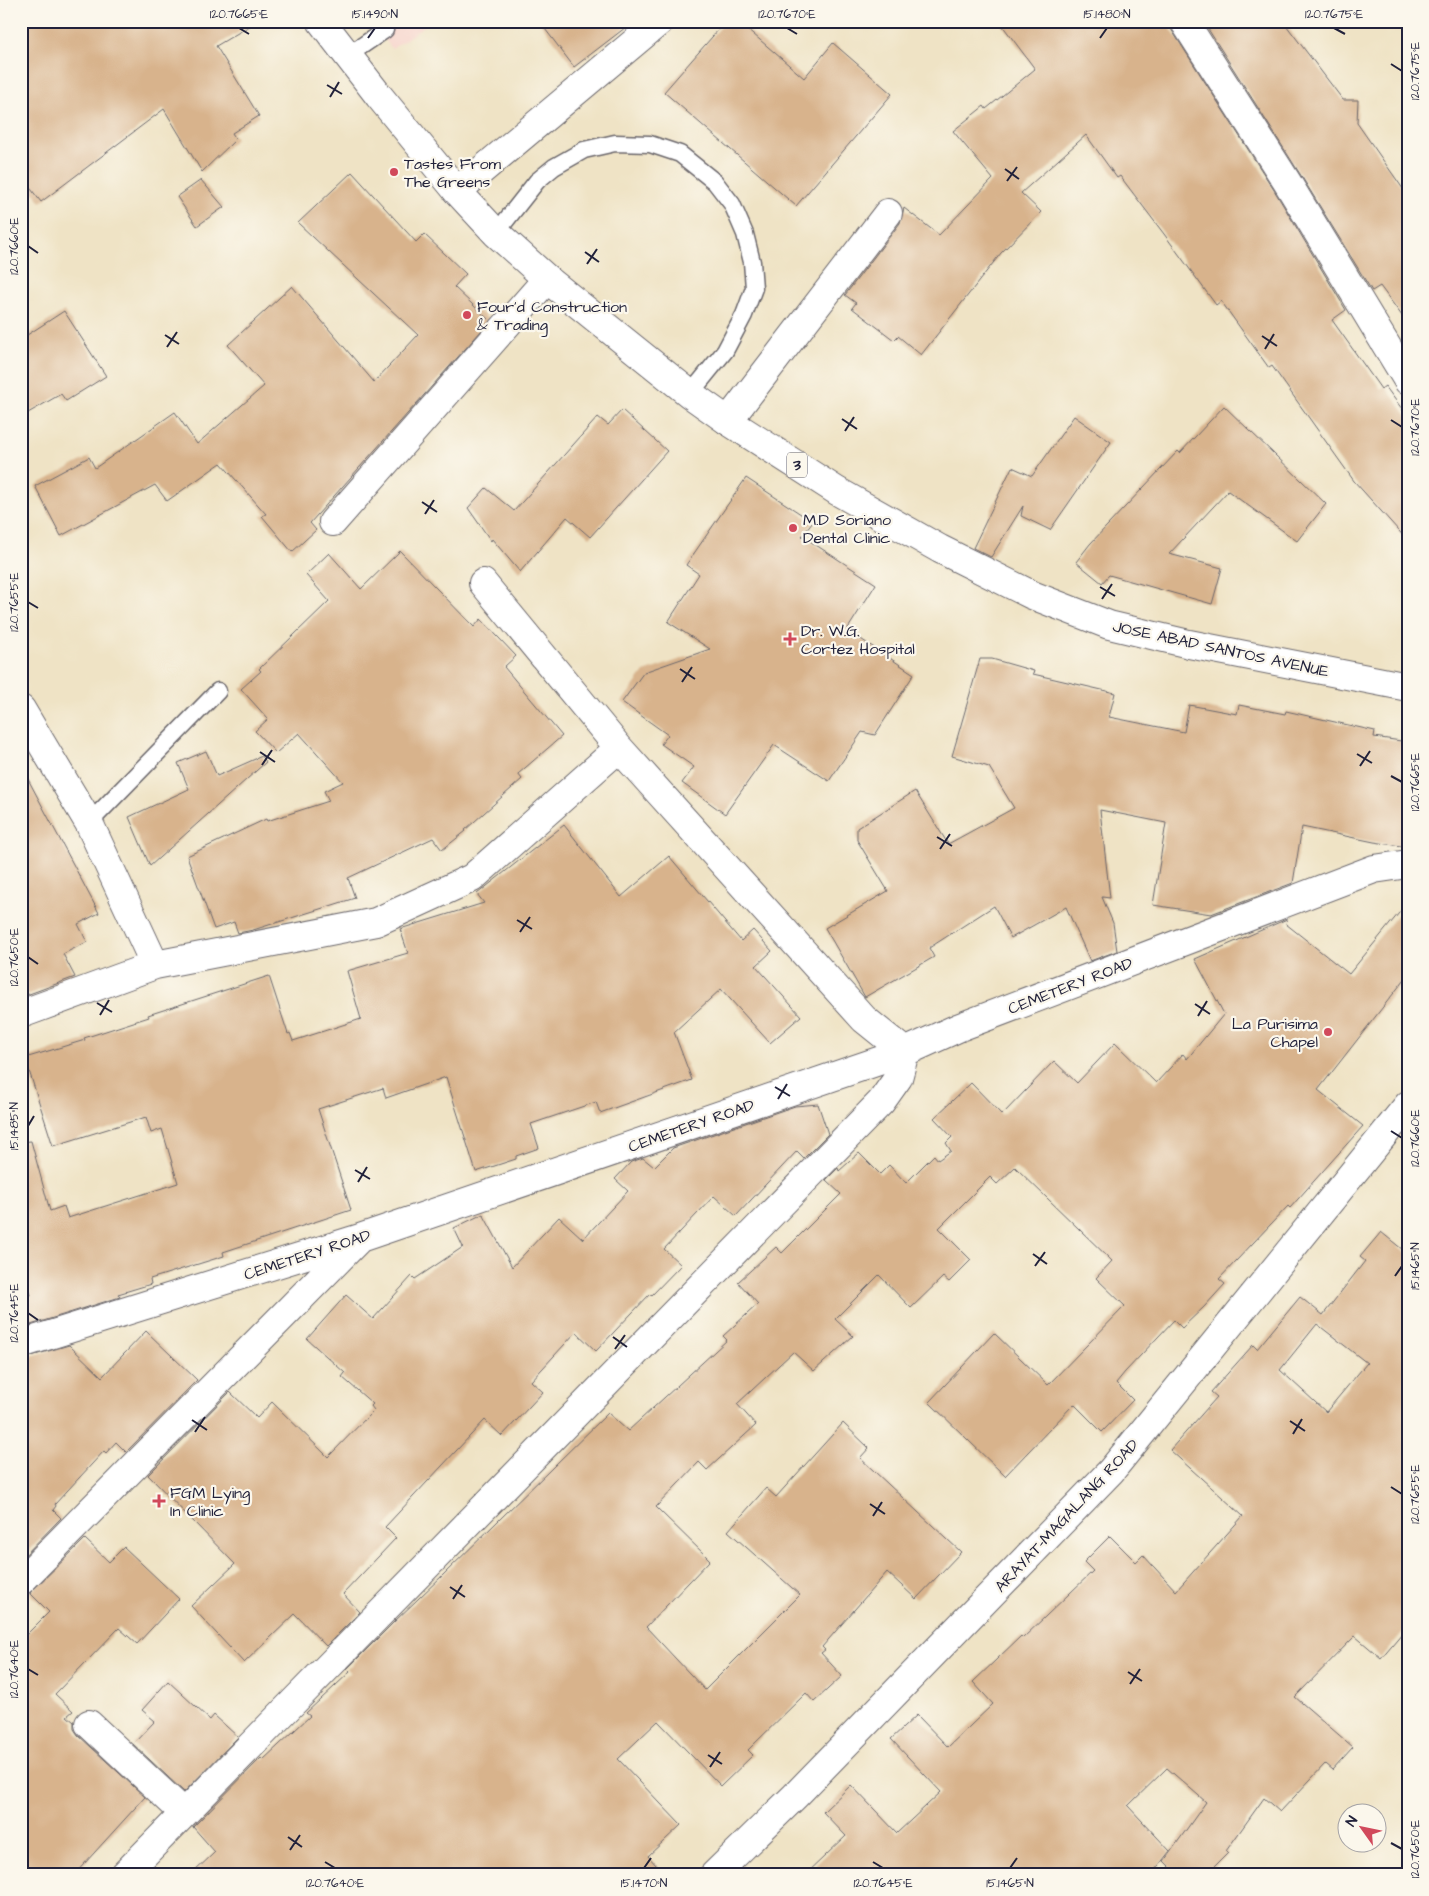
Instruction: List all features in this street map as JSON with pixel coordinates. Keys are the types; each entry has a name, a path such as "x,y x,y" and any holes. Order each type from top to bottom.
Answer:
{"main road":[{"name":"JOSE ABAD SANTOS AVENUE","path":"321,21 347,56 457,191 496,234 547,279 690,394 728,421 837,491 940,549 1032,595 1109,625 1190,644 1408,687"},
{"path":"457,191 660,21"},
{"path":"1184,21 1287,182 1408,381"},
{"path":"728,421 888,213"},
{"path":"334,522 547,279"},
{"path":"124,1875 881,1102 898,1078 905,1052 864,1019 619,748 483,583"},
{"path":"21,709 89,823 155,965"},
{"path":"21,1014 155,965 376,922 472,878 619,748"},
{"name":"CEMETERY ROAD","path":"21,1344 360,1238 905,1052 960,1027 1374,869 1408,864"},
{"name":"ARAYAT-MAGALANG ROAD","path":"714,1875 795,1796 1111,1471 1408,1105"},
{"path":"21,1581 360,1238"},
{"path":"89,1724 184,1813"}],"lane":[{"path":"347,56 384,30"},
{"path":"496,234 537,181 554,167 584,150 614,143 650,144 680,154 715,182 732,204 745,234 752,262 754,288 744,316 724,351 690,394"},
{"path":"89,823 218,691"}],"shaded area":[{"path":"372,21 431,21 392,49"}],"building":[{"path":"21,21 258,21 216,46 259,116 232,133 236,139 202,172 164,109 41,202 21,176"},
{"path":"539,21 634,21 574,67"},
{"path":"726,21 738,21 804,78 833,43 892,94 796,206 664,92"},
{"path":"999,21 1168,21 1171,29 1274,190 1346,310 1332,320 1381,389 1385,386 1408,417 1408,541 1354,481 1272,366 1269,368 1221,301 1216,305 1120,176 1117,178 1086,135 1021,193 1041,212 1001,253 921,355 898,336 894,340 852,308 856,303 845,295 900,223 904,208 939,235 993,179 953,131 984,106 986,109 1035,69"},
{"path":"1203,21 1283,21 1343,100 1358,100 1357,123 1408,196 1408,324 1380,286 1372,291"},
{"path":"352,172 416,242 424,234 466,274 454,287 490,321 310,523 316,530 292,552 262,516 266,514 221,463 167,501 155,485 61,536 35,486 89,457 95,468 175,412 197,444 264,386 228,345 292,286 374,382 418,335 298,223"},
{"path":"201,180 224,207 197,226 177,197"},
{"path":"64,311 106,376 66,401 61,394 21,417 21,339"},
{"path":"1224,406 1326,504 1297,541 1228,491 1169,554 1222,568 1212,604 1109,575 1102,583 1076,562 1090,544 1178,451 1180,453"},
{"path":"622,410 667,451 590,537 567,517 520,572 492,539 491,541 468,508 486,488 514,511 598,417 608,425"},
{"path":"1074,416 1111,442 1050,530 1021,516 1023,506 991,557 973,548 1012,467 1032,476"},
{"path":"746,478 813,522 802,536 876,584 847,630 914,674 875,735 862,732 829,781 774,745 725,814 682,783 694,767 661,744 668,735 622,702 644,672 710,649 668,622 699,574 686,565"},
{"path":"400,551 474,627 481,619 516,656 504,667 562,736 518,774 522,779 466,831 442,850 433,838 348,878 355,898 253,930 238,933 234,922 214,929 187,856 266,819 267,821 329,801 324,791 343,782 299,733 276,753 255,731 268,719 241,689 329,601 306,575 329,553 361,589"},
{"path":"980,659 992,659 1034,671 1033,674 1115,693 1109,717 1184,732 1189,705 1237,714 1239,705 1285,714 1286,711 1375,731 1374,737 1408,742 1408,847 1302,827 1293,883 1211,914 1153,905 1166,823 1100,810 1110,898 1102,897 1113,923 1117,951 1090,961 1066,907 1011,938 994,906 929,948 934,957 865,997 825,928 888,891 857,840 857,828 915,791 948,844 1014,808 989,767 952,756"},
{"path":"206,751 217,776 262,756 266,762 150,866 129,817 189,789 178,763"},
{"path":"21,766 99,913 78,924 87,942 63,954 75,977 21,997"},
{"path":"564,825 621,897 669,856 741,941 753,930 772,951 756,966 801,1016 770,1043 721,989 674,1032 692,1080 600,1113 596,1102 531,1124 539,1148 516,1156 516,1159 476,1172 446,1077 386,1098 383,1088 318,1109 351,1210 223,1252 224,1256 150,1279 151,1284 118,1294 120,1297 21,1328 21,1298 31,1295 21,1266 21,1142 31,1141 50,1211 64,1206 68,1218 178,1183 162,1129 151,1133 146,1117 53,1146 25,1058 85,1040 84,1038 149,1017 148,1015 269,976 288,1034 290,1033 293,1041 361,1019 347,971 408,953 400,929 484,903 477,894"},
{"path":"1408,902 1408,975 1318,1090 1363,1126 1290,1208 1288,1206 1219,1279 1225,1284 1204,1307 1182,1328 1174,1320 1125,1372 1116,1383 1133,1400 1102,1432 1074,1404 1005,1476 929,1402 994,1333 1048,1385 1125,1306 1096,1278 1112,1261 1015,1167 997,1184 990,1177 939,1228 971,1260 949,1282 943,1277 911,1308 879,1275 835,1319 853,1336 814,1371 793,1352 737,1404 756,1425 707,1470 699,1462 656,1507 710,1560 646,1627 705,1690 800,1595 728,1531 766,1488 776,1497 843,1423 869,1448 860,1458 961,1552 916,1599 887,1572 822,1647 825,1650 821,1653 842,1676 814,1702 806,1693 748,1750 753,1755 721,1786 658,1721 618,1759 681,1825 648,1856 665,1875 191,1875 215,1852 193,1827 261,1758 263,1760 310,1716 306,1713 350,1672 347,1669 394,1622 608,1413 628,1431 727,1340 723,1336 758,1304 738,1282 776,1247 782,1253 841,1194 826,1180 838,1168 839,1171 859,1153 880,1174 889,1165 906,1183 934,1155 938,1160 951,1151 946,1143 952,1137 934,1118 971,1083 1002,1115 1054,1061 1077,1083 1115,1043 1156,1083 1183,1054 1187,1059 1224,1014 1195,959 1287,919 1286,924 1349,974"},
{"path":"818,1104 828,1134 804,1158 797,1151 736,1216 714,1196 664,1249 681,1265 651,1296 650,1294 596,1351 576,1332 531,1381 543,1392 502,1436 485,1420 385,1527 396,1538 343,1594 360,1612 326,1646 295,1614 244,1663 191,1606 235,1564 148,1475 230,1392 257,1418 272,1402 328,1457 374,1410 371,1406 373,1404 342,1377 345,1373 307,1339 346,1295 373,1319 412,1276 415,1279 463,1247 454,1228 483,1214 512,1267 559,1217 583,1239 628,1191 615,1179 631,1162 643,1158 654,1167 673,1148 795,1106"},
{"path":"1381,1232 1408,1254 1408,1626 1381,1658 1355,1636 1295,1697 1353,1747 1332,1770 1325,1764 1280,1812 1264,1798 1226,1851 1228,1853 1206,1875 1178,1875 1164,1861 1206,1802 1167,1768 1128,1806 1170,1851 1151,1875 805,1875 846,1836 823,1812 851,1785 897,1833 941,1792 891,1739 917,1715 948,1747 993,1704 973,1682 1021,1636 1023,1638 1093,1571 1084,1562 1110,1536 1136,1562 1143,1555 1176,1591 1243,1516 1170,1450 1217,1397 1211,1392 1253,1345 1257,1349 1300,1297 1323,1315 1365,1261 1360,1257","holes":["1317,1324 1367,1363 1326,1412 1280,1370"]},
{"path":"146,1331 197,1380 126,1452 116,1442 106,1453 104,1451 55,1504 56,1506 53,1510 61,1518 21,1559 21,1359 69,1345 102,1377"},
{"path":"85,1539 109,1562 124,1547 179,1599 137,1644 119,1628 55,1694 73,1711 67,1716 74,1722 74,1729 78,1735 145,1797 74,1875 21,1875 21,1640 49,1612 30,1593"},
{"path":"168,1681 210,1720 214,1715 238,1737 184,1792 133,1744 155,1721 142,1710"}],"place":[{"name":"Tastes From The Greens","path":"394,172"},
{"name":"Four'd Construction & Trading","path":"467,315"},
{"name":"M.D Soriano Dental Clinic","path":"793,528"},
{"name":"Dr. W.G. Cortez Hospital","path":"790,639"},
{"name":"La Purisima Chapel","path":"1328,1032"},
{"name":"FGM Lying In Clinic","path":"159,1501"}]}
